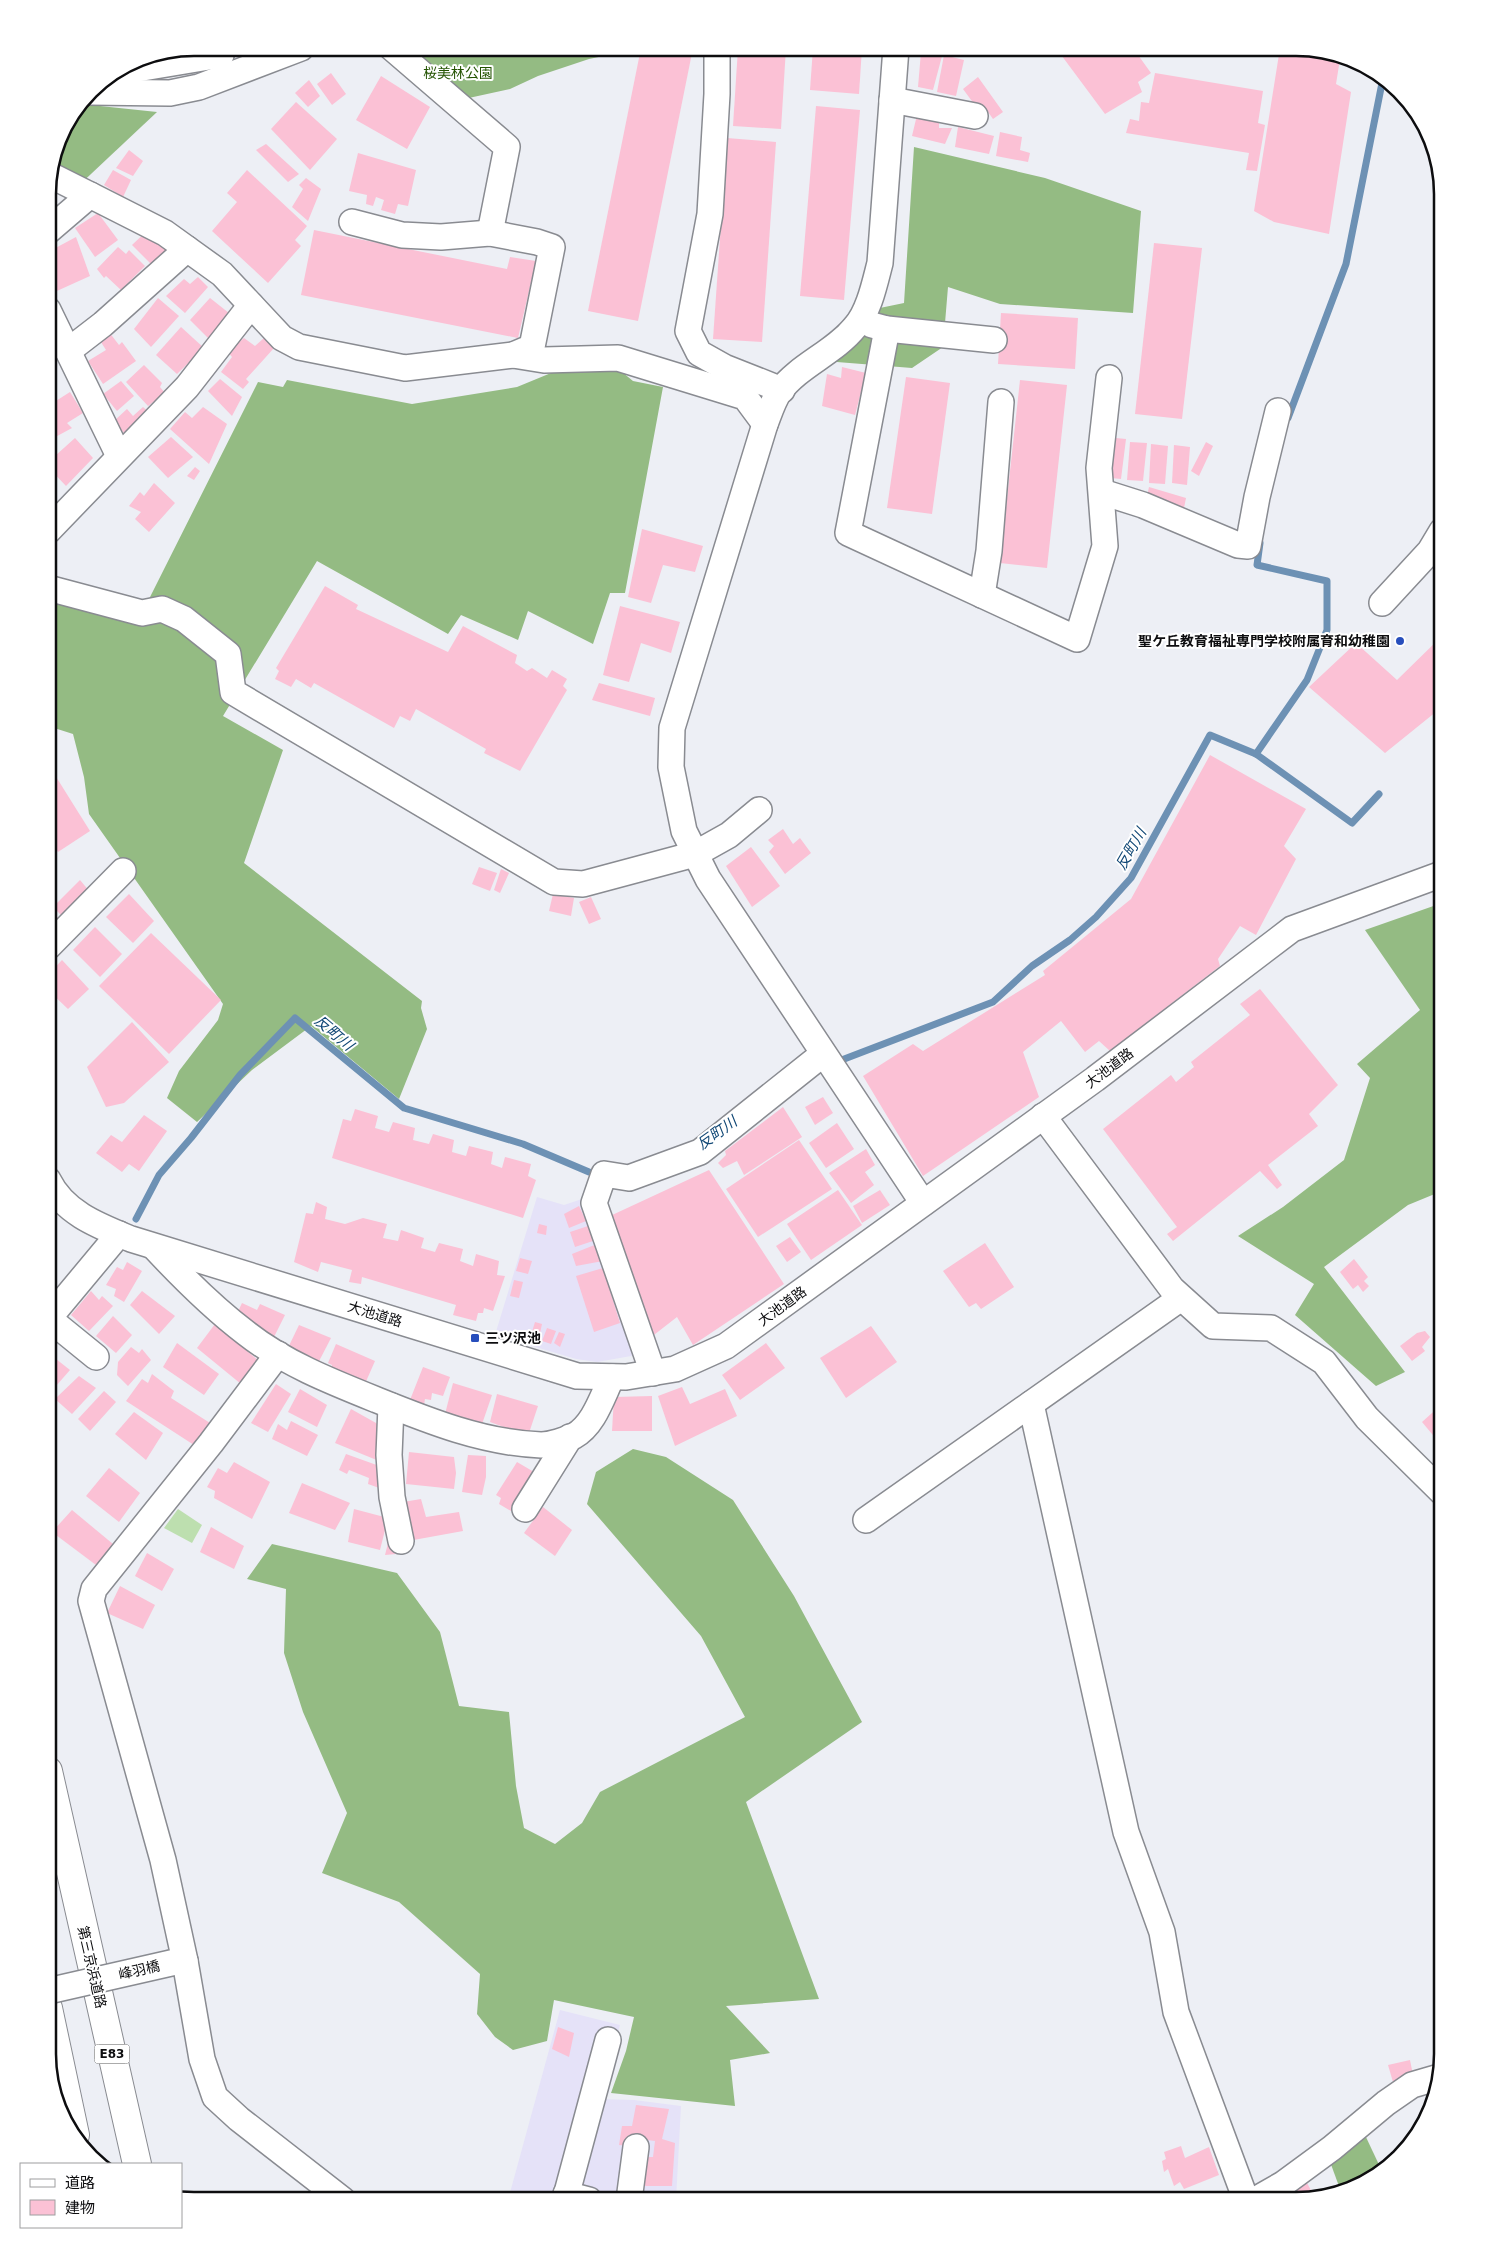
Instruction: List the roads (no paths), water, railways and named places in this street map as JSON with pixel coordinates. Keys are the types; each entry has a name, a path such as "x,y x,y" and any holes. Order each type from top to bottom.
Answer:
{"highway":[{"name":"第三京浜道路","path":"56,1806 137,2163"},
{"path":"56,2046 71,2114"}],"street":[{"path":"145,66 207,57"},
{"path":"102,92 170,93 199,87 277,57"},
{"path":"402,57 507,147 490,233"},
{"path":"717,57 717,94 710,214 688,331 699,354 724,367 782,390"},
{"path":"895,57 880,263 872,294 857,326 831,351 803,369 782,390 765,424 672,728 671,767 684,831 708,879 923,1203"},
{"path":"892,100 975,116"},
{"path":"57,178 165,233 222,274 282,338 298,347 405,368 514,355 544,360 618,358 744,397 765,424"},
{"path":"57,223 90,195"},
{"path":"352,222 402,235 441,237 490,233 537,242 552,247 532,347 514,355"},
{"path":"68,351 104,324 187,249"},
{"path":"57,521 187,387 251,305"},
{"path":"859,321 887,329 994,340"},
{"path":"57,328 119,456"},
{"path":"887,329 848,533 1077,639 1105,546 1099,468 1109,378"},
{"path":"982,595 989,551 1001,402"},
{"path":"1102,492 1143,505 1238,545 1248,546 1257,497 1278,411"},
{"path":"1382,603 1434,544"},
{"path":"57,590 142,613 162,609 184,619 228,654 233,692 554,882 583,884 695,854 730,835 759,810"},
{"path":"57,938 123,871"},
{"name":"大池道路","path":"56,1192 61,1199 86,1220 153,1246 577,1376 626,1377 675,1369 726,1346 1043,1116 1292,929 1434,877"},
{"path":"653,1373 594,1203 604,1174 629,1178 700,1152 823,1054"},
{"path":"1043,1116 1172,1289 1181,1298 1213,1326 1271,1328 1324,1362 1367,1418 1434,1484"},
{"path":"56,1308 119,1234"},
{"path":"153,1246 189,1284 239,1328 278,1354 336,1384 436,1424 498,1440 543,1445 570,1437 588,1425 612,1377"},
{"path":"866,1520 1181,1298"},
{"path":"56,1325 96,1357"},
{"path":"278,1354 211,1443 94,1589 90,1600 163,1860 178,1962 202,2059 215,2097 239,2119 332,2191"},
{"path":"1031,1404 1126,1832 1162,1932 1176,2012 1243,2192"},
{"path":"391,1406 390,1455 392,1497 401,1541"},
{"path":"526,1509 570,1437"},
{"name":"峰羽橋","path":"56,1989 178,1962"},
{"path":"574,2191 608,2040"},
{"path":"1269,2192 1283,2184 1326,2153 1386,2103 1412,2085 1431,2079"},
{"path":"630,2191 636,2147"}],"waterway":[{"path":"1288,418 1346,264 1381,86"},
{"path":"1256,754 1307,680 1327,630 1327,581 1257,565 1260,543"},
{"name":"反町川","path":"839,1061 993,1002 1032,966 1070,940 1096,917 1131,878 1210,735 1256,754 1352,823 1379,794"},
{"name":"反町川","path":"136,1219 159,1175 191,1138 240,1075 295,1018 404,1108 523,1144 589,1172"}],"place":[{"name":"聖ケ丘教育福祉専門学校附属育和幼稚園","path":"1400,641"},
{"name":"三ツ沢池","path":"475,1338"}],"park label":[{"name":"桜美林公園","path":"458,73"}]}
